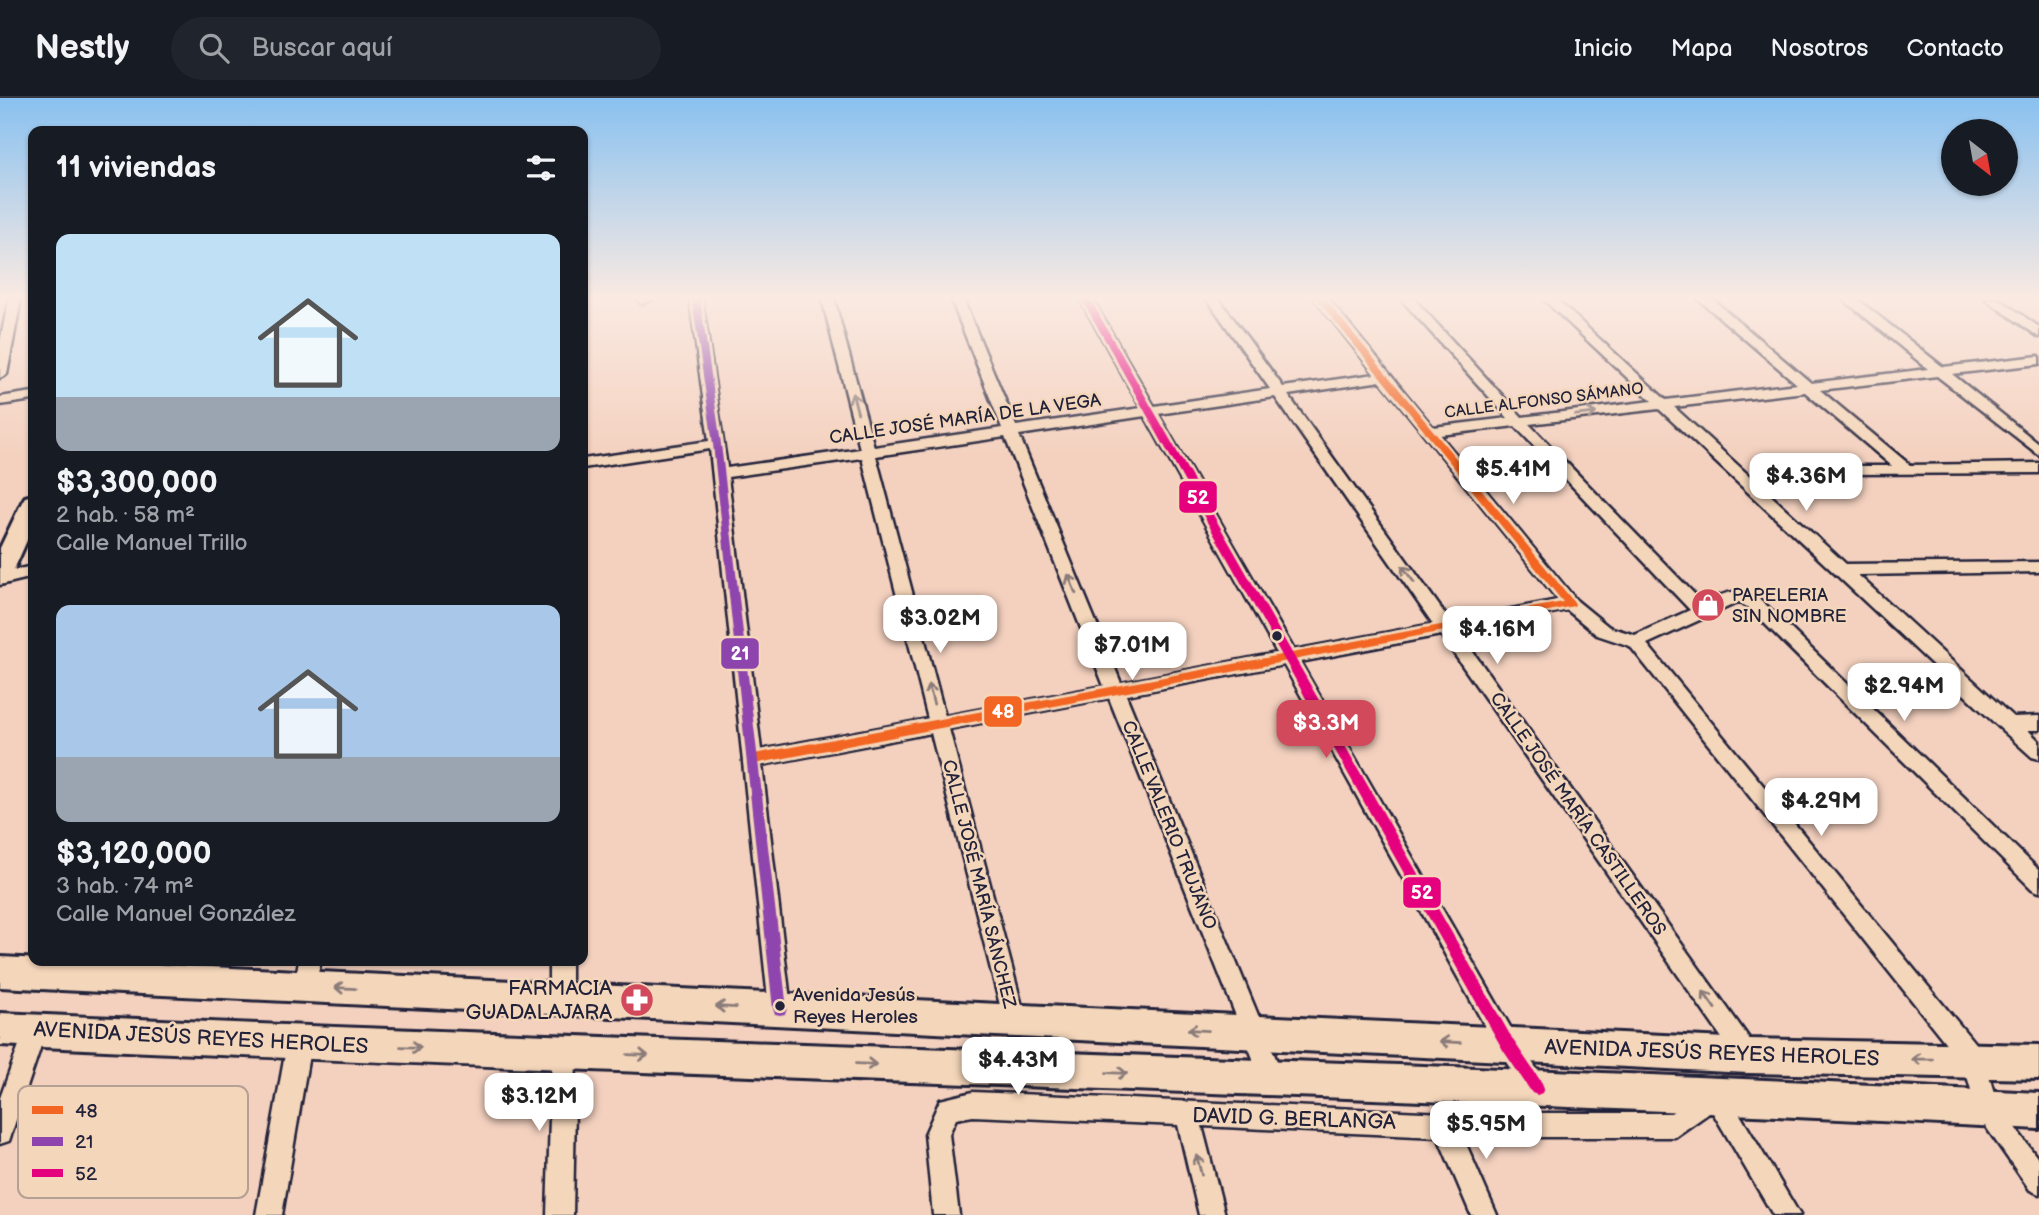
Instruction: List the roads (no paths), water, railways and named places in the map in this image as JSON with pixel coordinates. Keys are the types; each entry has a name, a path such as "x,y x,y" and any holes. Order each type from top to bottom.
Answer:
{"street":[{"path":"704,351 754,760 780,1009"},
{"name":"CALLE JOSÉ MARÍA SÁNCHEZ","path":"842,351 1015,1021"},
{"name":"CALLE VALERIO TRUJANO","path":"978,351 1272,1078"},
{"path":"1115,351 1508,1045 1536,1088"},
{"name":"CALLE JOSÉ MARÍA CASTILLEROS","path":"1250,351 1748,1056"},
{"path":"1362,351 1570,604 1603,631 1636,642 1974,1060 1987,1109 2039,1181"},
{"path":"1454,351 1702,612"},
{"path":"1604,351 2039,752"},
{"path":"1767,351 1904,468"},
{"path":"1915,351 2039,452"},
{"path":"0,374 2,353"},
{"name":"CALLE ALFONSO SÁMANO","path":"1428,432 2039,360"},
{"name":"CALLE JOSÉ MARÍA DE LA VEGA","path":"720,474 1382,377"},
{"path":"0,401 28,397"},
{"path":"588,463 717,444"},
{"path":"1852,471 1904,468 2039,468"},
{"path":"0,576 28,513"},
{"path":"1841,570 2039,567"},
{"path":"0,576 28,573"},
{"path":"1636,642 1729,598 1742,596 1756,606 2039,883"},
{"path":"754,760 1570,604"},
{"path":"2008,724 2039,723"},
{"path":"560,966 560,998"},
{"name":"AVENIDA JESÚS REYES HEROLES","path":"0,972 58,967 307,973 560,998 1748,1056 2039,1062"},
{"name":"AVENIDA JESÚS REYES HEROLES","path":"0,1029 299,1043 1715,1094 2039,1111"},
{"path":"0,1132 35,1031"},
{"path":"269,1215 299,1043"},
{"path":"560,1215 564,1053"},
{"path":"1715,1094 1787,1215"},
{"name":"DAVID G. BERLANGA","path":"946,1215 937,1134 948,1108 973,1104 1445,1125 1675,1125 1715,1094"},
{"path":"1187,1114 1212,1215"},
{"path":"1445,1125 1483,1215"}],"place":[{"name":"PAPELERIA SIN NOMBRE","path":"1708,605"},
{"name":"FARMACIA GUADALAJARA","path":"637,1000"},
{"name":"Avenida Jesús Reyes Heroles","path":"780,1006"}]}
